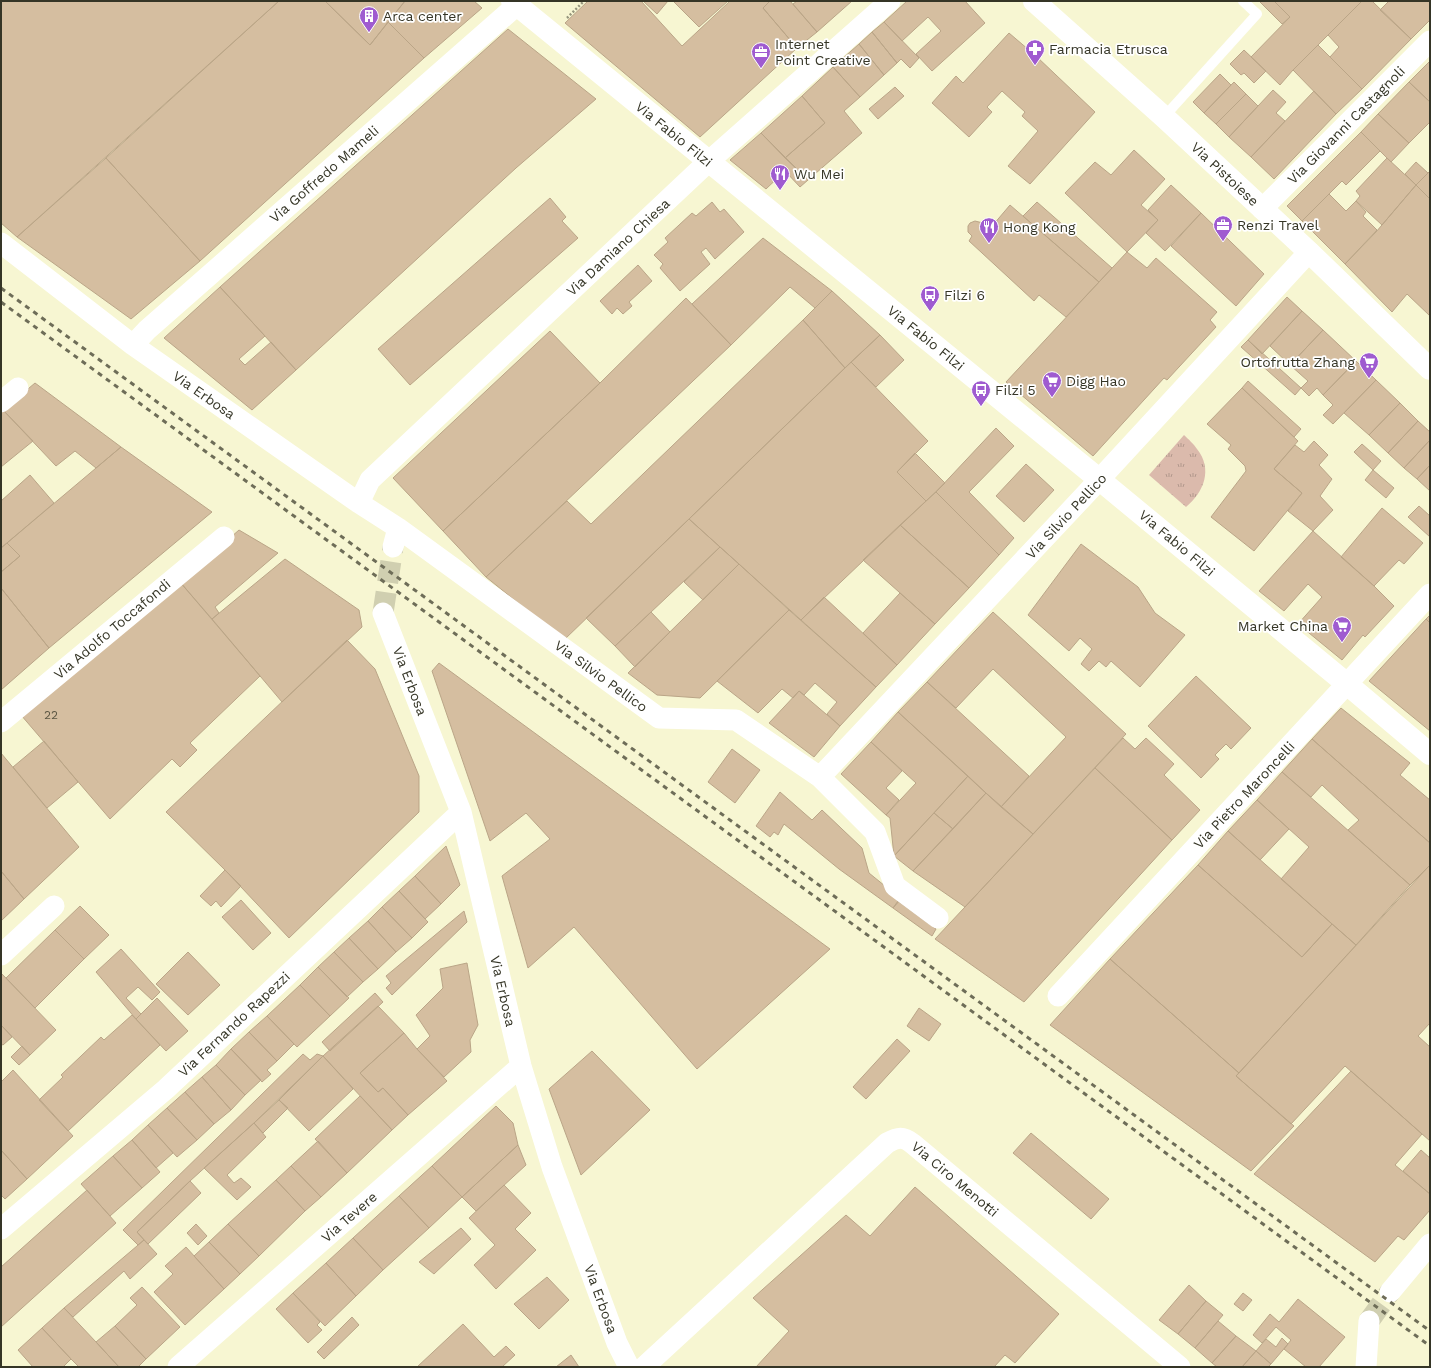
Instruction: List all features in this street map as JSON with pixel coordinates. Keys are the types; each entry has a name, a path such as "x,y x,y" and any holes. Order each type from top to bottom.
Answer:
{"street":[{"name":"Via Damiano Chiesa","path":"359,503 370,480 708,162 890,1"},
{"name":"Via Pistoiese","path":"1034,1 1164,117 1262,208 1430,369"},
{"name":"Via Fabio Filzi","path":"514,3 1100,480 1430,754"},
{"name":"Via Goffredo Mameli","path":"133,345 146,330 514,3"},
{"name":"Via Giovanni Castagnoli","path":"1262,208 1430,41"},
{"name":"Via Erbosa","path":"1,242 133,345 359,503 395,538"},
{"name":"Via Silvio Pellico","path":"820,777 1100,480 1309,252"},
{"path":"1,402 18,388"},
{"name":"Via Adolfo Toccafondi","path":"1,722 224,537"},
{"name":"Via Silvio Pellico","path":"395,538 659,718 736,720 820,777 875,832 895,886 938,918"},
{"name":"Via Pietro Maroncelli","path":"1058,996 1430,594"},
{"name":"Via Erbosa","path":"383,613 461,812 520,1066 552,1167 617,1343 629,1367"},
{"name":"Via Fernando Rapezzi","path":"1,1229 166,1088 461,812"},
{"path":"1,955 54,906"},
{"name":"Via Tevere","path":"178,1367 520,1066"},
{"name":"Via Ciro Menotti","path":"644,1367 887,1143 897,1138 907,1140 913,1144 1167,1363"},
{"path":"1390,1292 1430,1244"},
{"path":"1366,1367 1369,1321"}],"lane":[{"path":"1164,117 1257,14 1243,1"}],"green space":[{"path":"1184,435 1194,445 1205,464 1202,487 1198,494 1186,507 1149,475"}],"building":[{"path":"1,1 279,1 17,237 1,223"},
{"path":"279,1 325,1 370,45 388,22 424,58 200,261 106,158"},
{"name":"Arca center","path":"325,1 405,1 370,45"},
{"path":"405,1 474,1 482,8 424,58 388,22"},
{"path":"588,1 641,1 682,46 730,1 770,1 763,8 797,48 700,137 565,23"},
{"path":"643,1 668,1 657,14"},
{"path":"673,1 728,1 699,27"},
{"path":"770,1 790,1 817,32 797,48 763,8"},
{"path":"797,1 852,1 817,32 793,4"},
{"path":"907,1 965,1 985,23 932,71 916,54 941,31 928,17 902,41 884,22"},
{"path":"1259,1 1274,1 1290,17 1282,24"},
{"path":"1274,1 1362,1 1280,85 1251,57 1290,17"},
{"path":"1362,1 1372,1 1411,39 1362,89 1330,57 1339,47 1328,35"},
{"path":"1389,1 1430,1 1430,20 1411,39 1380,10"},
{"path":"884,22 919,58 910,68 901,59 897,63 872,32"},
{"path":"508,29 596,99 516,168 296,370 220,287"},
{"path":"872,32 897,63 884,75 859,44"},
{"path":"1009,33 1036,56 1095,112 1030,184 1008,166 1038,131 1022,116 1025,112 1002,91 987,107 992,112 969,137 932,103 956,76 963,83"},
{"path":"859,44 884,75 860,97 833,67"},
{"path":"1318,45 1362,89 1336,114 1293,70"},
{"path":"1244,50 1266,71 1254,83 1244,73 1241,75 1230,64"},
{"path":"1430,61 1430,102 1409,82"},
{"path":"833,67 860,97 844,111 862,133 808,180 785,158 825,123 802,96"},
{"path":"1220,74 1231,85 1204,113 1193,102"},
{"path":"1234,82 1246,94 1216,124 1204,113"},
{"path":"1409,82 1430,102 1430,122 1409,143 1378,114"},
{"path":"895,87 904,96 878,119 869,109"},
{"path":"1273,90 1286,102 1276,113 1285,121 1251,157 1229,137"},
{"path":"1314,91 1336,114 1274,179 1251,157"},
{"path":"1246,94 1258,106 1229,137 1216,124"},
{"path":"802,96 825,123 785,158 761,133"},
{"path":"1378,114 1409,143 1391,162 1361,132"},
{"path":"1361,132 1380,151 1346,185 1342,181 1302,221 1287,206"},
{"path":"761,133 808,180 800,187 785,171 766,189 730,160"},
{"path":"1134,150 1165,179 1141,205 1158,220 1127,252 1065,193 1095,162 1111,175"},
{"path":"106,158 200,261 131,319 17,237"},
{"path":"1387,158 1416,185 1382,225 1356,201 1360,196 1356,191"},
{"path":"1416,162 1428,173 1416,185 1405,174"},
{"path":"1430,171 1430,199 1416,185"},
{"path":"1171,185 1201,213 1165,251 1146,233 1158,220 1148,210"},
{"path":"1416,185 1430,199 1430,316 1407,294 1392,312 1345,264 1376,232"},
{"path":"1329,194 1346,211 1356,201 1366,212 1363,216 1377,230 1345,264 1302,221"},
{"path":"550,198 566,217 562,221 578,238 410,385 378,349"},
{"path":"712,202 720,212 724,209 744,232 715,259 706,248 701,252 710,264 680,291 660,268 663,264 654,255 668,242 665,238 692,213 696,216"},
{"path":"1037,202 1112,268 1099,282 1023,216"},
{"path":"1010,205 1099,282 1066,317 1039,295 1034,301 969,241 972,236 968,232 968,226 970,223 975,221 983,223 986,219 993,225"},
{"path":"1201,213 1264,274 1236,306 1171,246"},
{"path":"763,238 832,291 815,308 790,287 731,345 692,304"},
{"path":"1127,252 1147,268 1156,258 1217,312 1210,320 1216,327 1167,380 1164,378 1093,456 1006,382"},
{"path":"638,265 652,281 629,302 632,306 623,314 617,308 612,314 600,301"},
{"path":"220,287 265,336 239,359 245,365 271,342 296,370 252,410 164,338"},
{"path":"832,291 880,335 845,368 803,320"},
{"path":"1287,297 1302,311 1262,354 1248,340"},
{"path":"686,298 731,345 486,577 443,531 600,383"},
{"path":"1302,311 1323,330 1290,365 1270,346"},
{"path":"803,320 845,368 564,640 486,577 567,501 591,524"},
{"path":"1323,330 1356,361 1323,395 1317,388 1309,396 1301,388 1308,381 1290,365"},
{"path":"550,331 600,383 443,531 393,478"},
{"path":"880,335 904,360 876,387 851,362"},
{"path":"1248,340 1301,388 1295,395 1241,347"},
{"path":"1356,361 1376,380 1333,424 1323,415 1333,405 1323,395"},
{"path":"851,362 928,441 897,472 926,501 801,620 689,519"},
{"path":"1376,380 1400,403 1369,435 1344,413"},
{"path":"1248,381 1301,429 1294,437 1242,388"},
{"path":"35,383 121,447 96,468 75,451 56,466 3,410"},
{"path":"1242,388 1298,441 1274,469 1302,493 1254,551 1211,517 1246,471 1245,466 1228,449 1231,445 1207,424"},
{"path":"1400,403 1418,421 1388,453 1369,435"},
{"path":"3,410 33,441 1,467 1,412"},
{"path":"1418,421 1430,432 1430,440 1404,468 1388,453"},
{"path":"996,428 1014,446 969,492 1014,538 999,555 936,492"},
{"path":"1430,440 1430,465 1417,479 1404,468"},
{"path":"1314,441 1328,455 1319,465 1332,479 1320,496 1333,510 1313,531 1288,511 1302,493 1274,469 1295,445 1304,452"},
{"path":"1362,444 1381,461 1373,470 1354,452"},
{"path":"121,447 212,512 49,648 1,588 1,572 20,556 7,543"},
{"path":"915,453 945,483 926,501 897,472"},
{"path":"1026,464 1054,490 1024,522 996,496"},
{"path":"1430,465 1430,491 1417,479"},
{"path":"1373,470 1394,488 1386,498 1365,480"},
{"path":"30,475 54,503 1,548 1,501"},
{"path":"936,492 999,555 969,588 900,525"},
{"path":"1419,506 1430,516 1430,537 1408,517"},
{"path":"1382,508 1423,543 1404,564 1399,560 1374,586 1341,557"},
{"path":"689,519 720,547 615,646 586,618"},
{"path":"900,525 969,588 935,624 863,560"},
{"path":"239,530 278,553 215,607 219,613 212,619 180,582"},
{"path":"1313,531 1394,606 1365,637 1363,635 1342,660 1298,624 1322,597 1308,584 1284,611 1259,591"},
{"path":"7,543 20,556 1,572 1,548"},
{"path":"1081,544 1138,587 1155,613 1185,635 1140,687 1111,661 1106,667 1099,661 1089,671 1081,664 1092,649 1080,638 1069,651 1028,615"},
{"path":"720,547 739,564 703,600 684,582"},
{"path":"285,559 359,610 362,627 282,702 212,619"},
{"path":"739,564 789,610 700,698 657,695 628,673"},
{"path":"180,582 260,676 190,743 197,750 180,767 172,759 110,819 21,715"},
{"path":"1,588 49,648 1,690"},
{"path":"900,593 935,624 897,665 863,633"},
{"path":"824,597 897,665 876,687 801,620"},
{"path":"789,610 876,687 840,726 827,714 837,702 815,683 804,695 799,691 793,698 782,689 758,713 717,681"},
{"path":"651,612 670,632 635,667 615,646"},
{"path":"993,612 1126,734 1033,834 1001,807 1066,737 993,669 956,708 927,682"},
{"path":"1430,615 1430,623 1426,619"},
{"path":"1426,619 1430,623 1430,731 1369,681"},
{"path":"347,640 375,669 419,776 419,812 289,938 225,870 166,812"},
{"path":"439,663 830,949 697,1069 574,927 528,968 502,876 550,839 526,813 490,841 432,671"},
{"path":"1196,676 1251,728 1231,749 1226,744 1215,755 1219,759 1201,778 1148,726"},
{"path":"927,682 1029,776 1001,807 898,712"},
{"path":"799,691 840,726 814,757 769,723"},
{"path":"1341,708 1410,763 1400,775 1430,800 1430,843 1312,739"},
{"path":"898,712 968,776 894,856 890,818 886,815 916,783 871,742"},
{"path":"1123,738 1135,749 1146,738 1174,764 1164,775 1200,810 1172,840 1095,768"},
{"path":"1312,739 1430,843 1430,865 1410,885 1348,830 1359,820 1322,785 1311,797 1282,772"},
{"path":"44,741 78,782 47,808 13,767"},
{"path":"871,742 902,771 886,788 899,800 886,815 841,774"},
{"path":"732,749 760,770 735,803 708,782"},
{"path":"1,753 79,847 24,899 1,871"},
{"path":"1095,768 1172,840 1024,1002 935,939"},
{"path":"1282,772 1410,885 1356,945 1281,879 1309,847 1257,800"},
{"path":"968,776 986,793 953,829 934,813"},
{"path":"780,792 812,820 822,810 862,848 869,873 901,899 893,908 839,869 784,824 778,835 774,832 770,837 756,826"},
{"path":"986,793 1033,834 965,907 913,871"},
{"path":"1257,800 1289,829 1260,860 1228,831"},
{"path":"934,813 953,829 913,871 894,856"},
{"path":"1228,831 1332,924 1302,957 1198,865"},
{"path":"446,846 460,885 441,904 415,876"},
{"path":"1198,865 1302,957 1332,924 1356,945 1239,1073 1110,959"},
{"path":"1430,865 1430,1023 1418,1036 1430,1047 1430,1141 1345,1066 1291,1124 1236,1076"},
{"path":"225,870 241,886 221,907 216,901 211,906 200,896"},
{"path":"1,871 24,899 1,921"},
{"path":"415,876 441,904 425,919 399,891"},
{"path":"399,891 428,922 412,938 382,907"},
{"path":"241,900 271,933 253,950 222,917"},
{"path":"898,901 936,929 932,936 893,908"},
{"path":"80,906 109,935 84,959 55,930"},
{"path":"382,907 412,938 396,952 368,921"},
{"path":"464,911 467,922 392,995 386,988 391,983 386,976"},
{"path":"368,921 396,952 378,969 349,938"},
{"path":"55,930 84,959 35,1008 6,978"},
{"path":"349,938 378,969 363,982 334,952"},
{"path":"121,949 160,992 152,1000 138,987 126,998 141,1014 136,1019 96,972"},
{"path":"188,952 220,985 188,1015 156,984"},
{"path":"334,952 363,982 347,997 318,967"},
{"path":"1110,959 1239,1073 1236,1076 1294,1126 1251,1171 1050,1025"},
{"path":"467,963 478,1025 470,1040 471,1052 444,1077 417,1049 430,1036 416,1015 443,988 440,969"},
{"path":"318,967 349,998 330,1016 300,985"},
{"path":"1,973 56,1030 30,1055 1,1025"},
{"path":"300,985 330,1016 297,1047 267,1016"},
{"path":"375,993 383,1002 330,1051 322,1042"},
{"path":"157,998 188,1031 166,1051 136,1019"},
{"path":"378,1006 404,1033 360,1073 378,1092 383,1088 408,1115 392,1130 323,1056"},
{"path":"919,1008 941,1024 929,1041 907,1026"},
{"path":"132,1015 160,1045 68,1131 39,1100 63,1077 61,1075 101,1037 104,1040"},
{"path":"267,1016 294,1044 277,1061 249,1032"},
{"path":"1,1025 12,1037 3,1045 1,1044"},
{"path":"249,1032 277,1061 267,1070 271,1074 262,1082 231,1049"},
{"path":"404,1033 447,1081 408,1115 383,1088 378,1092 360,1073"},
{"path":"897,1039 910,1051 866,1099 853,1087"},
{"path":"22,1046 30,1055 19,1065 11,1057"},
{"path":"231,1049 261,1080 245,1095 216,1065"},
{"path":"592,1051 650,1110 581,1175 549,1089"},
{"path":"303,1054 310,1060 317,1054 323,1056 254,1123 137,1232 144,1240 138,1245 123,1230"},
{"path":"323,1056 353,1089 309,1131 279,1100"},
{"path":"216,1065 245,1095 231,1110 202,1077"},
{"path":"13,1070 73,1136 27,1179 1,1150 1,1082"},
{"path":"1351,1071 1422,1134 1395,1165 1430,1194 1430,1210 1404,1240 1398,1236 1375,1262 1254,1174"},
{"path":"202,1077 231,1110 214,1124 185,1092"},
{"path":"185,1092 214,1124 197,1140 167,1108"},
{"path":"360,1096 392,1130 347,1173 315,1139"},
{"path":"279,1100 288,1108 263,1133 254,1123"},
{"path":"496,1106 513,1123 518,1145 462,1197 432,1166"},
{"path":"167,1108 197,1140 177,1157 148,1125"},
{"path":"254,1123 266,1137 227,1175 234,1183 241,1178 251,1187 237,1200 204,1168"},
{"path":"148,1125 173,1153 156,1168 132,1140"},
{"path":"1031,1133 1109,1199 1091,1219 1013,1153"},
{"path":"132,1140 160,1172 142,1188 113,1156"},
{"path":"318,1141 347,1173 321,1197 291,1166"},
{"path":"518,1145 526,1165 476,1211 462,1197"},
{"path":"1,1150 27,1179 5,1199 1,1195"},
{"path":"1421,1150 1430,1158 1430,1194 1403,1171"},
{"path":"113,1156 142,1188 110,1216 81,1184"},
{"path":"291,1166 321,1197 305,1211 276,1180"},
{"path":"432,1166 462,1197 429,1228 399,1196"},
{"path":"276,1180 305,1211 259,1256 228,1224"},
{"path":"190,1181 201,1193 148,1244 137,1232"},
{"path":"504,1185 531,1213 515,1229 536,1250 496,1289 474,1265 495,1245 469,1218"},
{"path":"915,1187 1059,1314 1015,1363 1005,1355 994,1367 756,1367 789,1331 753,1298 846,1215 870,1236"},
{"path":"87,1190 116,1223 1,1327 1,1267"},
{"path":"399,1196 429,1228 383,1270 353,1238"},
{"path":"196,1224 207,1236 198,1245 187,1233"},
{"path":"228,1224 259,1256 240,1274 209,1242"},
{"path":"461,1228 471,1239 434,1274 419,1262"},
{"path":"353,1238 383,1270 356,1296 326,1263"},
{"path":"144,1240 157,1254 130,1279 124,1271 73,1317 64,1308"},
{"path":"209,1242 240,1274 224,1289 194,1256"},
{"path":"186,1247 224,1289 185,1325 154,1292 173,1274 165,1266"},
{"path":"326,1263 356,1296 325,1326 293,1293"},
{"path":"547,1277 569,1300 539,1329 514,1304"},
{"path":"1189,1285 1206,1301 1178,1334 1159,1320"},
{"path":"142,1287 180,1327 146,1359 115,1326 137,1305 130,1298"},
{"path":"293,1293 320,1322 317,1325 322,1330 308,1343 276,1309"},
{"path":"1243,1293 1252,1300 1243,1311 1234,1304"},
{"path":"1298,1299 1345,1337 1319,1367 1306,1367 1284,1349 1291,1340 1276,1327 1262,1343 1253,1335 1270,1314 1279,1322"},
{"path":"1206,1301 1223,1315 1195,1348 1178,1334"},
{"path":"64,1308 119,1367 79,1367 42,1328"},
{"path":"352,1317 359,1325 324,1359 317,1352"},
{"path":"1218,1321 1236,1336 1212,1363 1195,1348"},
{"path":"463,1324 494,1357 506,1346 515,1355 502,1367 417,1367"},
{"path":"115,1326 146,1359 138,1367 119,1367 96,1342"},
{"path":"42,1328 71,1359 63,1367 33,1367 18,1350"},
{"path":"1236,1336 1256,1351 1242,1367 1217,1367 1212,1363"},
{"path":"1282,1338 1288,1344 1271,1364 1256,1351 1266,1339 1276,1347"},
{"path":"1256,1351 1271,1364 1268,1367 1242,1367"},
{"path":"571,1355 579,1367 556,1367"}],"tunnel":[{"path":"383,613 393,547"},
{"path":"1369,1321 1390,1292"}],"railway":[{"path":"1,288 1430,1331"},
{"path":"1,302 1430,1346"}],"place":[{"name":"Arca center","path":"369,33"},
{"name":"Farmacia Etrusca","path":"1035,66"},
{"name":"Internet Point Creative","path":"761,69"},
{"name":"Wu Mei","path":"780,191"},
{"name":"Renzi Travel","path":"1223,242"},
{"name":"Hong Kong","path":"989,244"},
{"name":"Filzi 6","path":"930,312"},
{"name":"Ortofrutta Zhang","path":"1369,379"},
{"name":"Digg Hao","path":"1052,398"},
{"name":"Filzi 5","path":"981,407"},
{"name":"Market China","path":"1342,643"}]}
